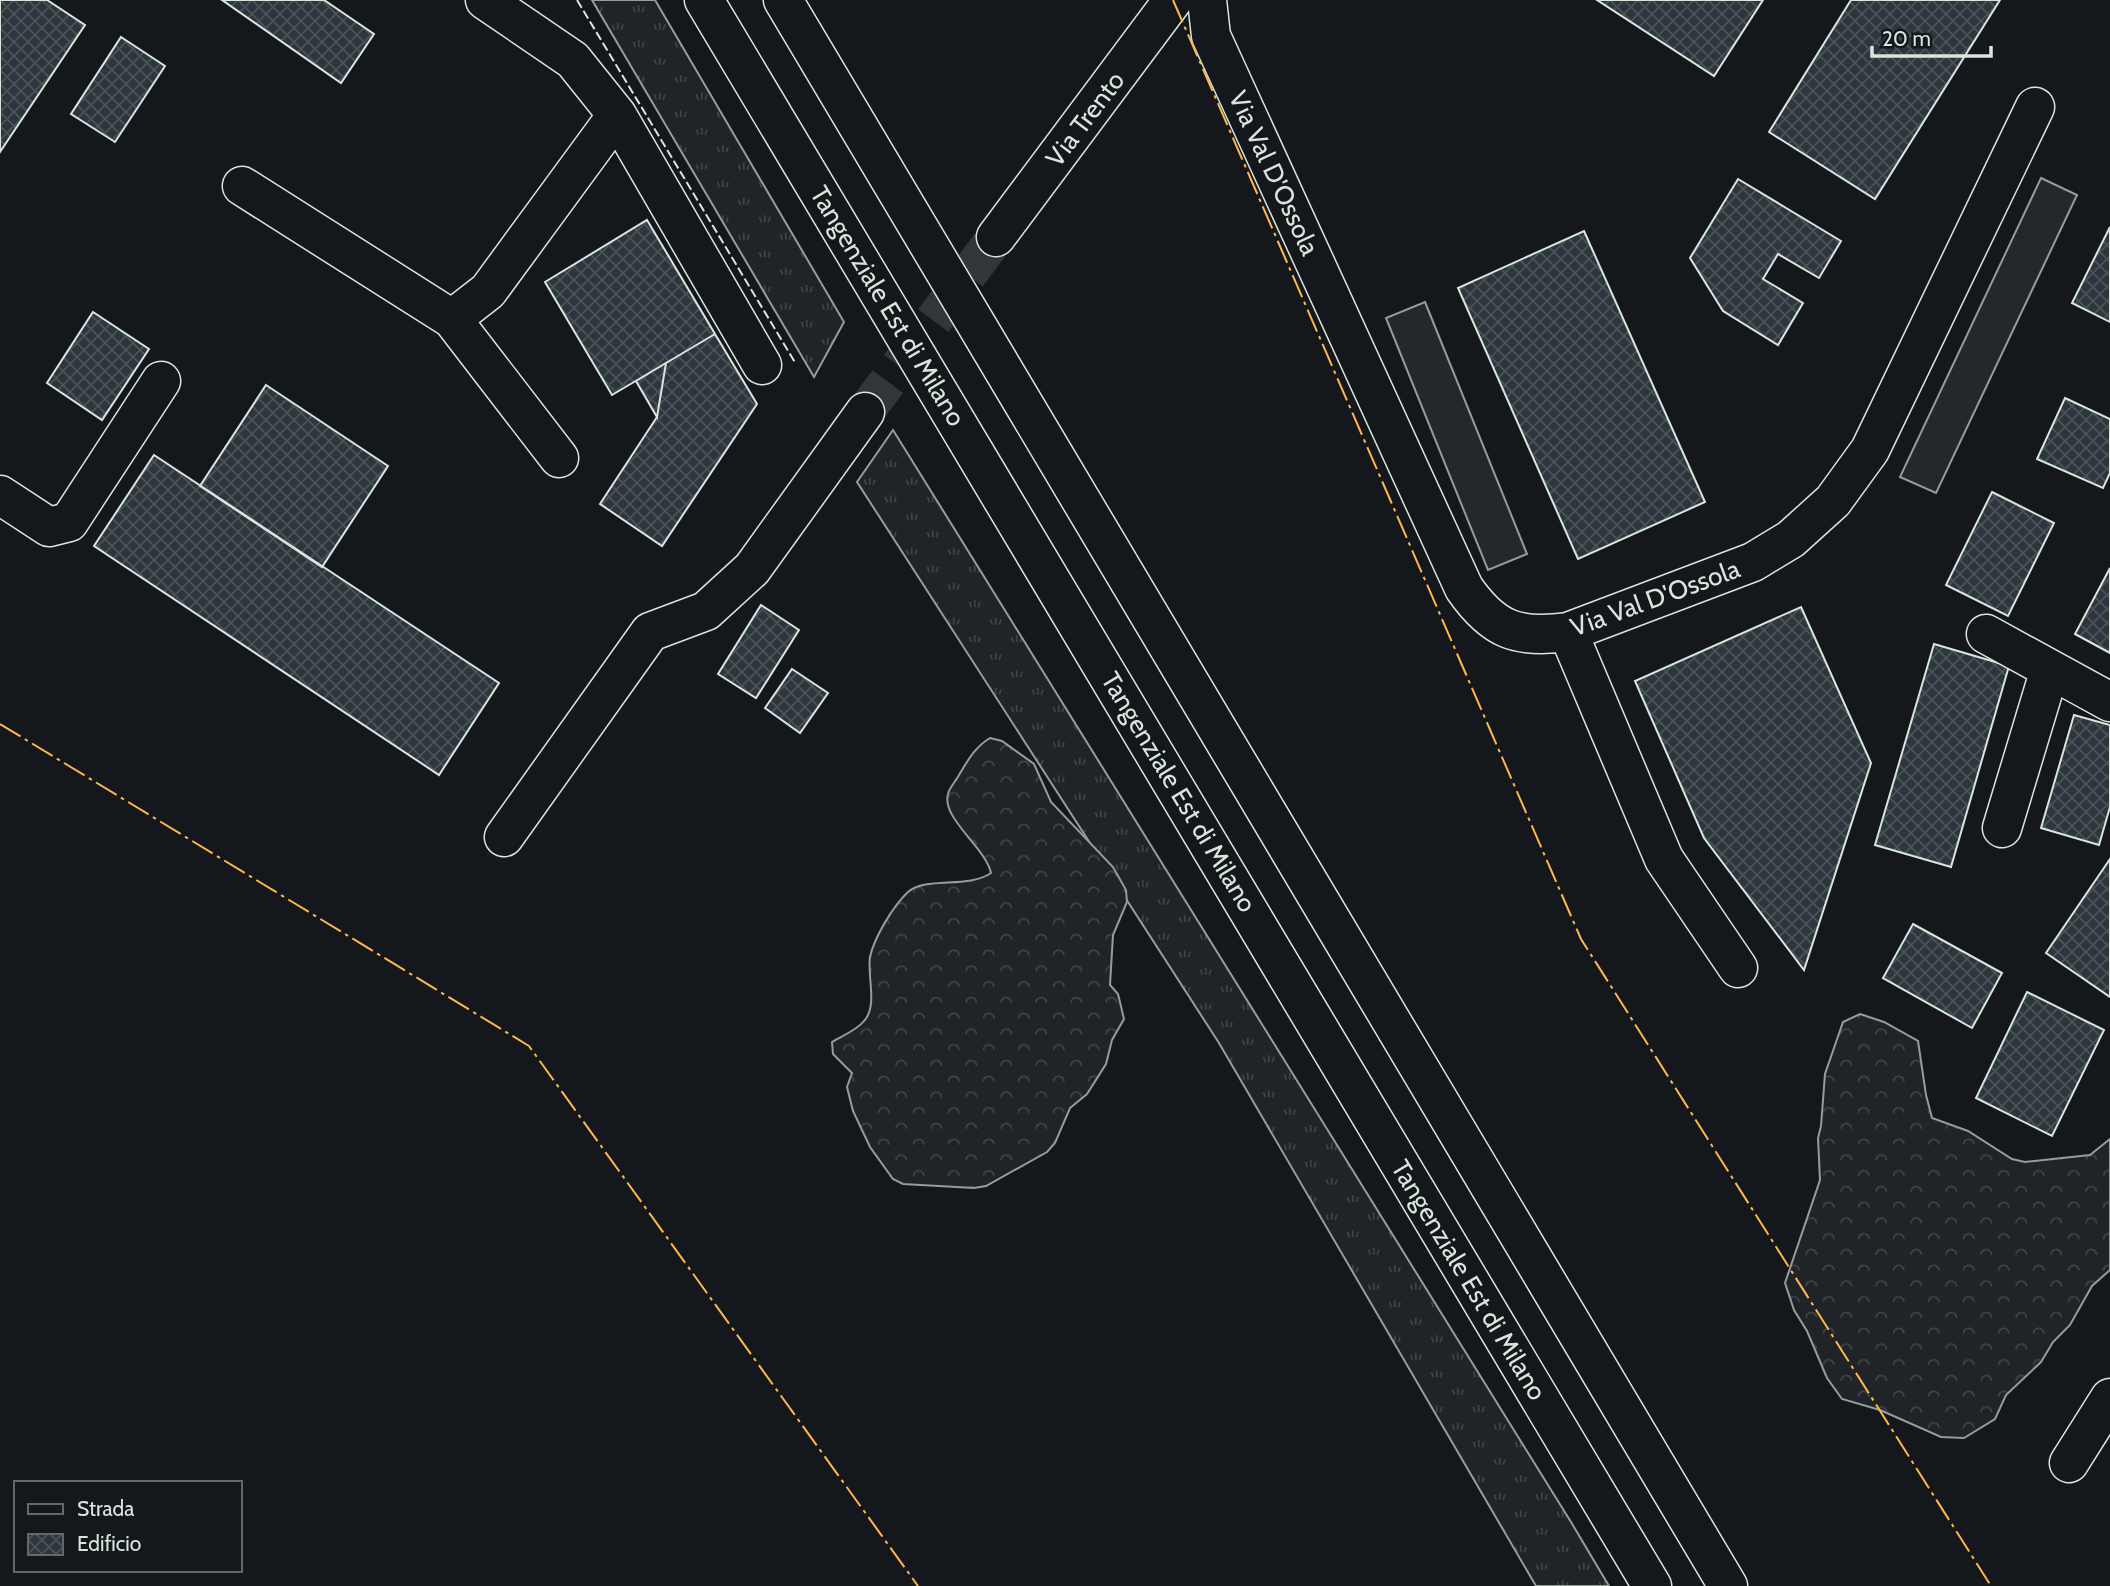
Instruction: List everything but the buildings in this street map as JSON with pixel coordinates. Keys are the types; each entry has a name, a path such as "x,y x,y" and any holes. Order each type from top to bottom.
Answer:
{"main road":[{"path":"485,0 573,60 617,115 762,365"},
{"name":"Tangenziale Est di Milano","path":"704,0 1651,1586"},
{"path":"783,0 1728,1586"},
{"name":"Via Trento","path":"996,237 1173,0"},
{"name":"Via Val D'Ossola","path":"1207,0 1211,36 1464,588 1477,607 1492,620 1516,632 1539,636 1568,632 1753,562 1791,539 1833,501 1870,450 2035,107"},
{"path":"452,319 488,291 617,115"},
{"path":"242,186 452,319 559,458"},
{"path":"0,495 49,527 69,522 161,382"},
{"path":"504,838 650,632 706,611 752,569 865,412"},
{"path":"1568,632 1664,859 1738,968"},
{"path":"1986,634 2110,702"},
{"path":"2002,828 2050,669"},
{"path":"2069,1463 2110,1398"}],"green space":[{"path":"592,0 655,0 844,322 814,377"},
{"path":"893,430 1609,1586 1536,1586 1219,1043 857,482"},
{"path":"990,738 1002,741 1034,764 1051,802 1113,867 1126,890 1127,902 1113,935 1110,985 1118,994 1124,1019 1112,1040 1106,1064 1087,1094 1070,1108 1055,1143 1047,1152 986,1186 974,1188 903,1184 893,1179 870,1147 853,1111 847,1087 852,1073 833,1054 832,1042 857,1027 868,1015 872,949 902,898 916,887 982,878 991,873 981,853 957,823 948,803 950,789 969,759 980,745"},
{"path":"1860,1014 1884,1022 1918,1041 1932,1118 1968,1131 2012,1159 2025,1162 2090,1155 2110,1139 2110,1270 2092,1286 2070,1325 2053,1342 2041,1362 2006,1395 1995,1419 1964,1438 1941,1437 1880,1410 1842,1399 1827,1378 1807,1331 1794,1310 1785,1283 1820,1180 1818,1138 1825,1074 1843,1022"}],"shaded area":[{"path":"2041,178 2077,195 1936,493 1900,477"},
{"path":"1425,302 1527,554 1488,570 1386,318"}],"tunnel":[{"path":"865,412 996,237"}],"fence":[{"path":"577,0 796,364"}],"power":[{"path":"1173,0 1581,939 1991,1586"},
{"path":"0,724 529,1046 918,1586"}]}
